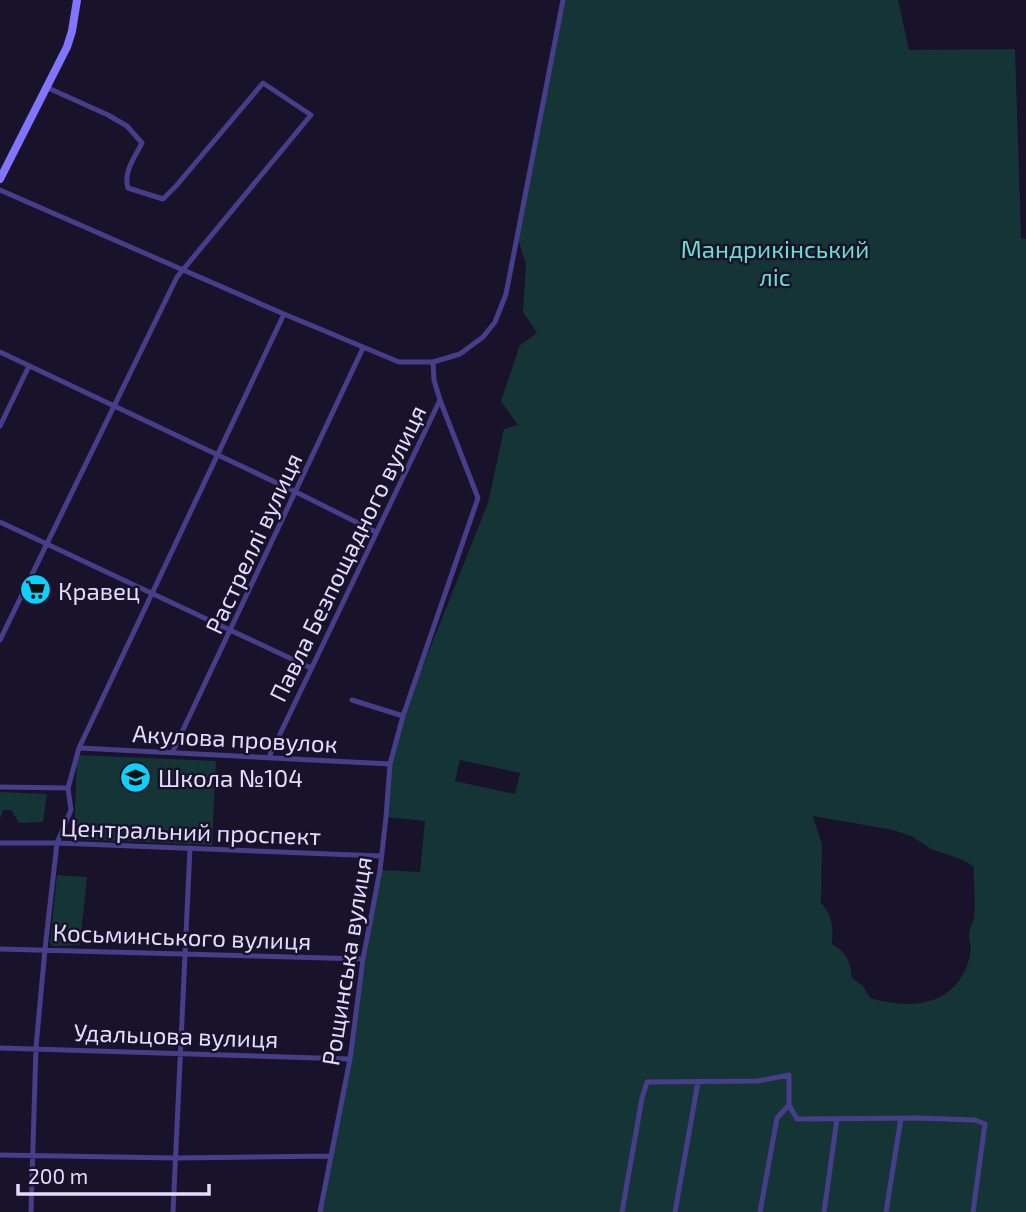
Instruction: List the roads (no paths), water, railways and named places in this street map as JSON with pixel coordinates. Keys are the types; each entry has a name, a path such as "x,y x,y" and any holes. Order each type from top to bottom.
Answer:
{"main road":[{"path":"0,179 67,47 76,0"}],"street":[{"path":"0,190 399,362 433,362 460,354 483,337 501,309 563,0"},
{"path":"0,640 177,277 311,115 263,83 163,199 128,188 127,172 142,143 127,126 46,87"},
{"path":"32,1212 36,1047 45,949 57,843 71,810 68,789 79,748 284,314"},
{"name":"Растреллі вулиця","path":"173,751 363,348"},
{"path":"0,352 376,532"},
{"name":"Павла Безпощадного вулиця","path":"269,757 440,400 433,362"},
{"path":"0,426 29,366"},
{"name":"Рощинська вулиця","path":"320,1212 350,1059 363,959 381,856 390,764 403,716 478,498 440,400"},
{"path":"0,522 311,668"},
{"path":"352,700 403,716"},
{"name":"Акулова провулок","path":"79,748 390,764"},
{"name":"Центральний проспект","path":"0,787 68,789"},
{"name":"Центральний проспект","path":"0,843 381,856"},
{"path":"173,1212 190,848"},
{"name":"Косьминського вулиця","path":"0,949 363,959"},
{"name":"Удальцова вулиця","path":"0,1048 36,1047 350,1059"},
{"path":"622,1212 647,1082 758,1081 789,1075 789,1105 797,1119 901,1118 975,1120 985,1124 973,1212"},
{"path":"675,1212 698,1082"},
{"path":"760,1212 777,1118 789,1105"},
{"path":"886,1212 901,1118"},
{"path":"824,1212 837,1119"},
{"path":"0,1155 174,1158 330,1156"}],"place":[{"name":"Кравец","path":"35,590"},
{"name":"Школа №104","path":"135,777"}],"park label":[{"name":"Мандрикінський ліс","path":"775,262"}]}
